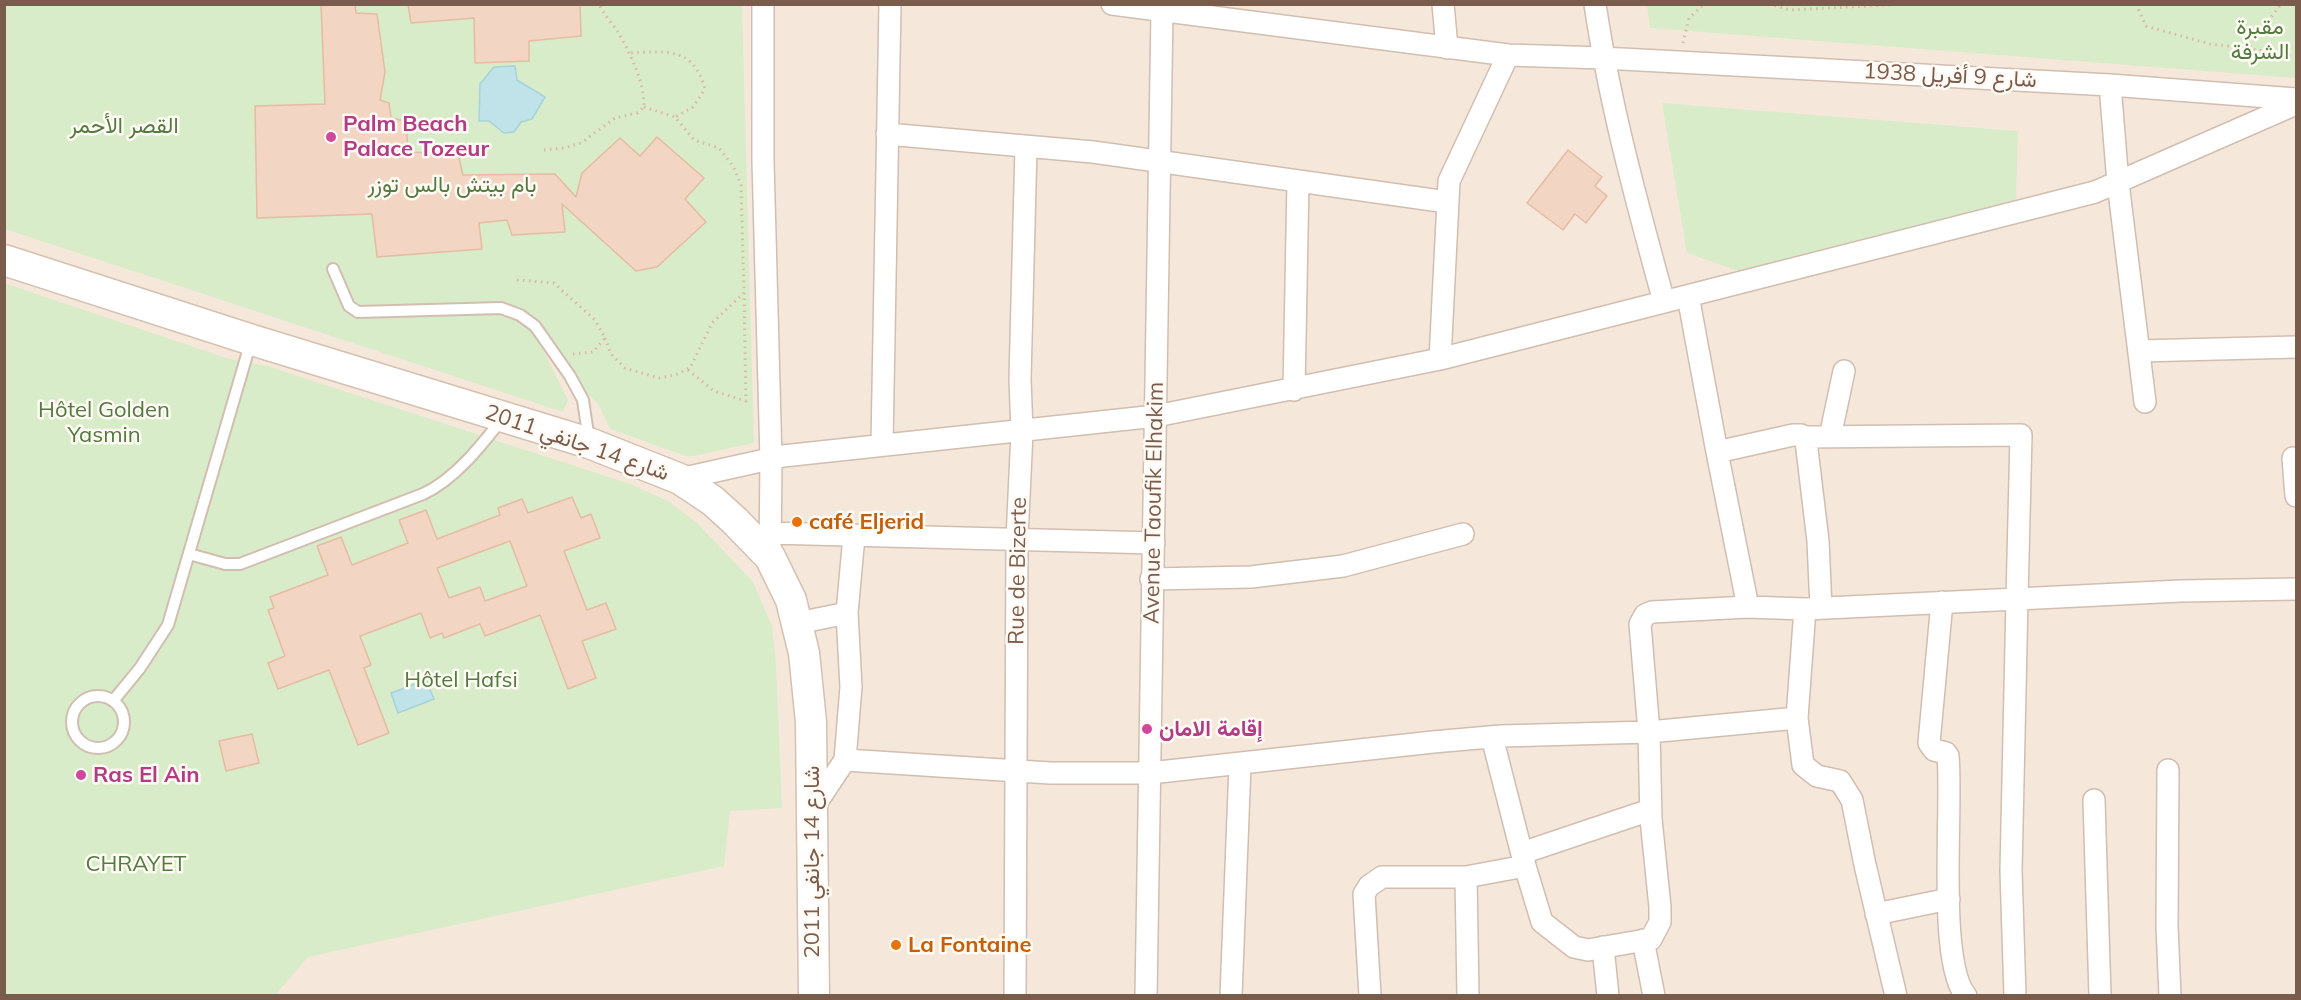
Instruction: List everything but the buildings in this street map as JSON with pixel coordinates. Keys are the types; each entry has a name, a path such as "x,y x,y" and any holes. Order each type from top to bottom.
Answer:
{"main road":[{"name":"شارع 14 جانفي 2011","path":"4,260 252,340 589,444 680,479 771,545 798,623 811,722 814,996"}],"street":[{"path":"763,4 763,173 771,460 771,545 854,536 1154,543"},
{"path":"882,444 890,4"},
{"name":"شارع 9 أفريل 1938","path":"1112,4 1162,11 1276,15 1447,48 1508,55 2110,85 2296,102"},
{"path":"1443,4 1447,48"},
{"path":"1595,4 1603,58 1629,175 1664,302"},
{"name":"Avenue Taoufik Elhakim","path":"1146,996 1162,11"},
{"path":"1440,359 1449,181 1508,55"},
{"path":"2110,85 2118,183 2145,402"},
{"path":"680,479 783,456 1156,416 1440,359 2095,192 2296,102"},
{"path":"887,134 1161,162 1447,202"},
{"name":"Rue de Bizerte","path":"1015,996 1017,539 1022,432 1020,380 1026,147"},
{"path":"1294,390 1298,181"},
{"path":"1688,296 1748,607"},
{"path":"2139,351 2296,347"},
{"path":"1830,437 1844,371"},
{"path":"1717,452 1793,435 1804,437 2021,435 2011,871 2015,996"},
{"path":"1804,437 1818,541 1813,608 1797,717 1803,765 1817,776 1840,781 1852,800 1896,996"},
{"path":"2293,458 2296,496"},
{"path":"1151,579 1251,577 1343,566 1463,534"},
{"path":"812,810 845,760 851,687 847,613 854,536"},
{"path":"1492,737 1542,922 1574,947 1588,950 1651,939 1660,922 1650,810 1649,732 1640,634 1645,615 1652,612 1748,607 1813,608 2180,591 2296,589"},
{"path":"1942,602 1929,743 1934,750 1946,753 1948,756 1949,899 1956,980 1966,996"},
{"path":"798,623 847,613"},
{"path":"845,760 1016,770 1150,773 1492,737 1649,732 1797,717"},
{"path":"1230,996 1240,765"},
{"path":"2168,770 2167,926 2170,996"},
{"path":"2094,800 2100,996"},
{"path":"1370,996 1364,894 1369,886 1382,877 1466,877 1524,859 1650,810"},
{"path":"1466,877 1468,996"},
{"path":"1876,914 1949,899"},
{"path":"1643,940 1654,996"},
{"path":"1603,947 1608,996"}],"lane":[{"path":"333,268 350,306 358,312 501,308 520,315 535,326 583,400 589,444"},
{"path":"113,701 140,668 168,625 252,340"},
{"path":"189,554 225,564 240,564 438,487 487,438 504,416"},
{"path":"97,696 113,701 122,711 124,721 118,740 109,746 99,748 80,741 74,733 72,723 78,705 86,698 97,696"}],"path":[{"path":"544,150 581,143 615,118 637,113 644,107 645,96 628,53 599,4"},
{"path":"1678,62 1689,18 1704,4"},
{"path":"1769,4 1790,10 1808,10 1906,4"},
{"path":"2136,4 2146,26 2210,44 2296,57"},
{"path":"2248,48 2281,4"},
{"path":"628,53 673,51 687,57 701,73 705,89 693,107 675,117"},
{"path":"644,107 675,117 694,140 719,148 733,166 741,184 746,401 714,391 688,370"},
{"path":"517,280 554,283 595,320 611,354 625,368 659,378 675,375 690,368 712,323 744,293"},
{"path":"557,357 593,352 605,338"}],"shaded area":[{"path":"5,5 2296,5 2296,995 5,995"}],"green space":[{"name":"بام بيتش بالس توزر","path":"5,5 742,5 754,443 689,457 610,429 599,405 541,346 568,400 563,412 5,229"},
{"name":"مقبرة الشرفة","path":"1647,5 2296,5 2296,78 1650,28"},
{"path":"1662,103 2018,131 2016,200 1739,271 1687,253"},
{"name":"Hôtel Hafsi","path":"4,283 229,359 267,366 630,484 668,501 697,523 753,582 772,626 776,664 782,808 730,811 724,866 308,957 275,995 5,995"}],"water":[{"path":"515,66 517,80 545,97 532,119 521,122 514,132 504,133 489,121 479,121 480,84 494,67"},
{"path":"426,680 434,699 398,713 391,693"}],"place":[{"name":"Palm Beach Palace Tozeur","path":"331,137"},
{"name":"café Eljerid","path":"797,522"},
{"name":"إقامة الامان","path":"1147,729"},
{"name":"Ras El Ain","path":"81,775"},
{"name":"La Fontaine","path":"896,945"}],"park label":[{"name":"القصر الأحمر","path":"124,126"},
{"name":"Hôtel Golden Yasmin","path":"104,422"},
{"name":"CHRAYET","path":"136,864"}]}
